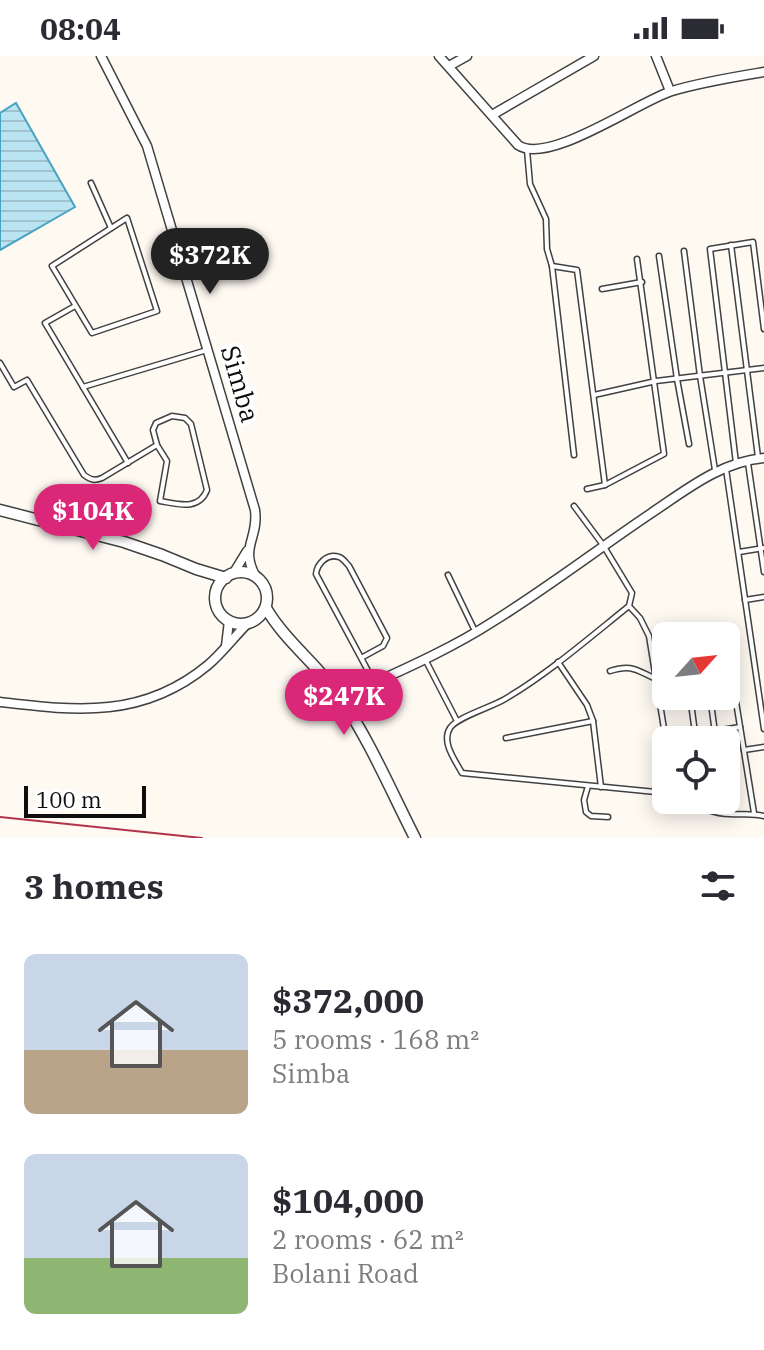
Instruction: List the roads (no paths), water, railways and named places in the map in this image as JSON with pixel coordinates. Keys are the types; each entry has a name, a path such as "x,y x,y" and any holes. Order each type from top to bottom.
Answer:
{"street":[{"name":"Simba","path":"101,56 147,146 209,350 253,502 256,524 249,547"},
{"path":"439,56 518,145 527,150 546,149 670,91 764,72"},
{"path":"449,66 467,56"},
{"path":"492,115 594,56"},
{"path":"656,56 670,91"},
{"path":"341,698 476,632 715,471 736,463 761,459"},
{"path":"0,510 124,542 196,569 229,576 246,573 256,577"},
{"path":"249,547 217,590 218,609 223,617 236,624 272,623 280,629"},
{"path":"249,547 248,559 266,592 266,608 280,629 341,698 415,838"},
{"path":"196,569 217,590"},
{"path":"0,702 81,710 139,702 165,692 205,667 266,608"},
{"path":"226,647 229,621"}],"lane":[{"path":"527,150 530,184 546,219 547,249 552,266 574,455"},
{"path":"91,183 111,228"},
{"path":"127,218 157,311 92,333 76,306 52,266 127,218"},
{"path":"736,463 710,249 753,242 764,329"},
{"path":"731,245 761,459"},
{"path":"684,251 715,471"},
{"path":"659,256 689,444"},
{"path":"587,489 605,485 664,454 637,259"},
{"path":"552,266 577,270 605,485"},
{"path":"602,289 642,282"},
{"path":"76,306 45,323 128,463"},
{"path":"83,387 209,350"},
{"path":"0,363 14,387 27,380 84,475 96,480 157,445"},
{"path":"594,395 656,381 764,368"},
{"path":"179,416 191,424 207,490 205,497 190,505 160,501 167,461 157,445 153,430 156,423 179,416"},
{"path":"748,461 764,572"},
{"path":"725,467 764,729"},
{"path":"574,506 603,545 632,593 629,606 530,683 502,701 457,721 449,729 449,748 462,773 652,792"},
{"path":"739,552 762,548"},
{"path":"361,658 383,646 387,638 349,566 336,556 328,558 320,563 316,574 374,683"},
{"path":"448,575 476,632"},
{"path":"745,600 764,597"},
{"path":"629,606 640,618 649,636 652,654"},
{"path":"425,659 457,721"},
{"path":"558,662 579,690 593,721 601,787"},
{"path":"610,671 624,666 652,677"},
{"path":"506,738 593,721"},
{"path":"740,727 754,813"},
{"path":"744,750 764,747"},
{"path":"588,786 584,800 586,812 591,816 608,817"},
{"path":"723,814 754,813 764,816"}],"water":[{"path":"16,103 75,207 0,250 0,113"}],"railway":[{"path":"0,817 202,838"}]}
